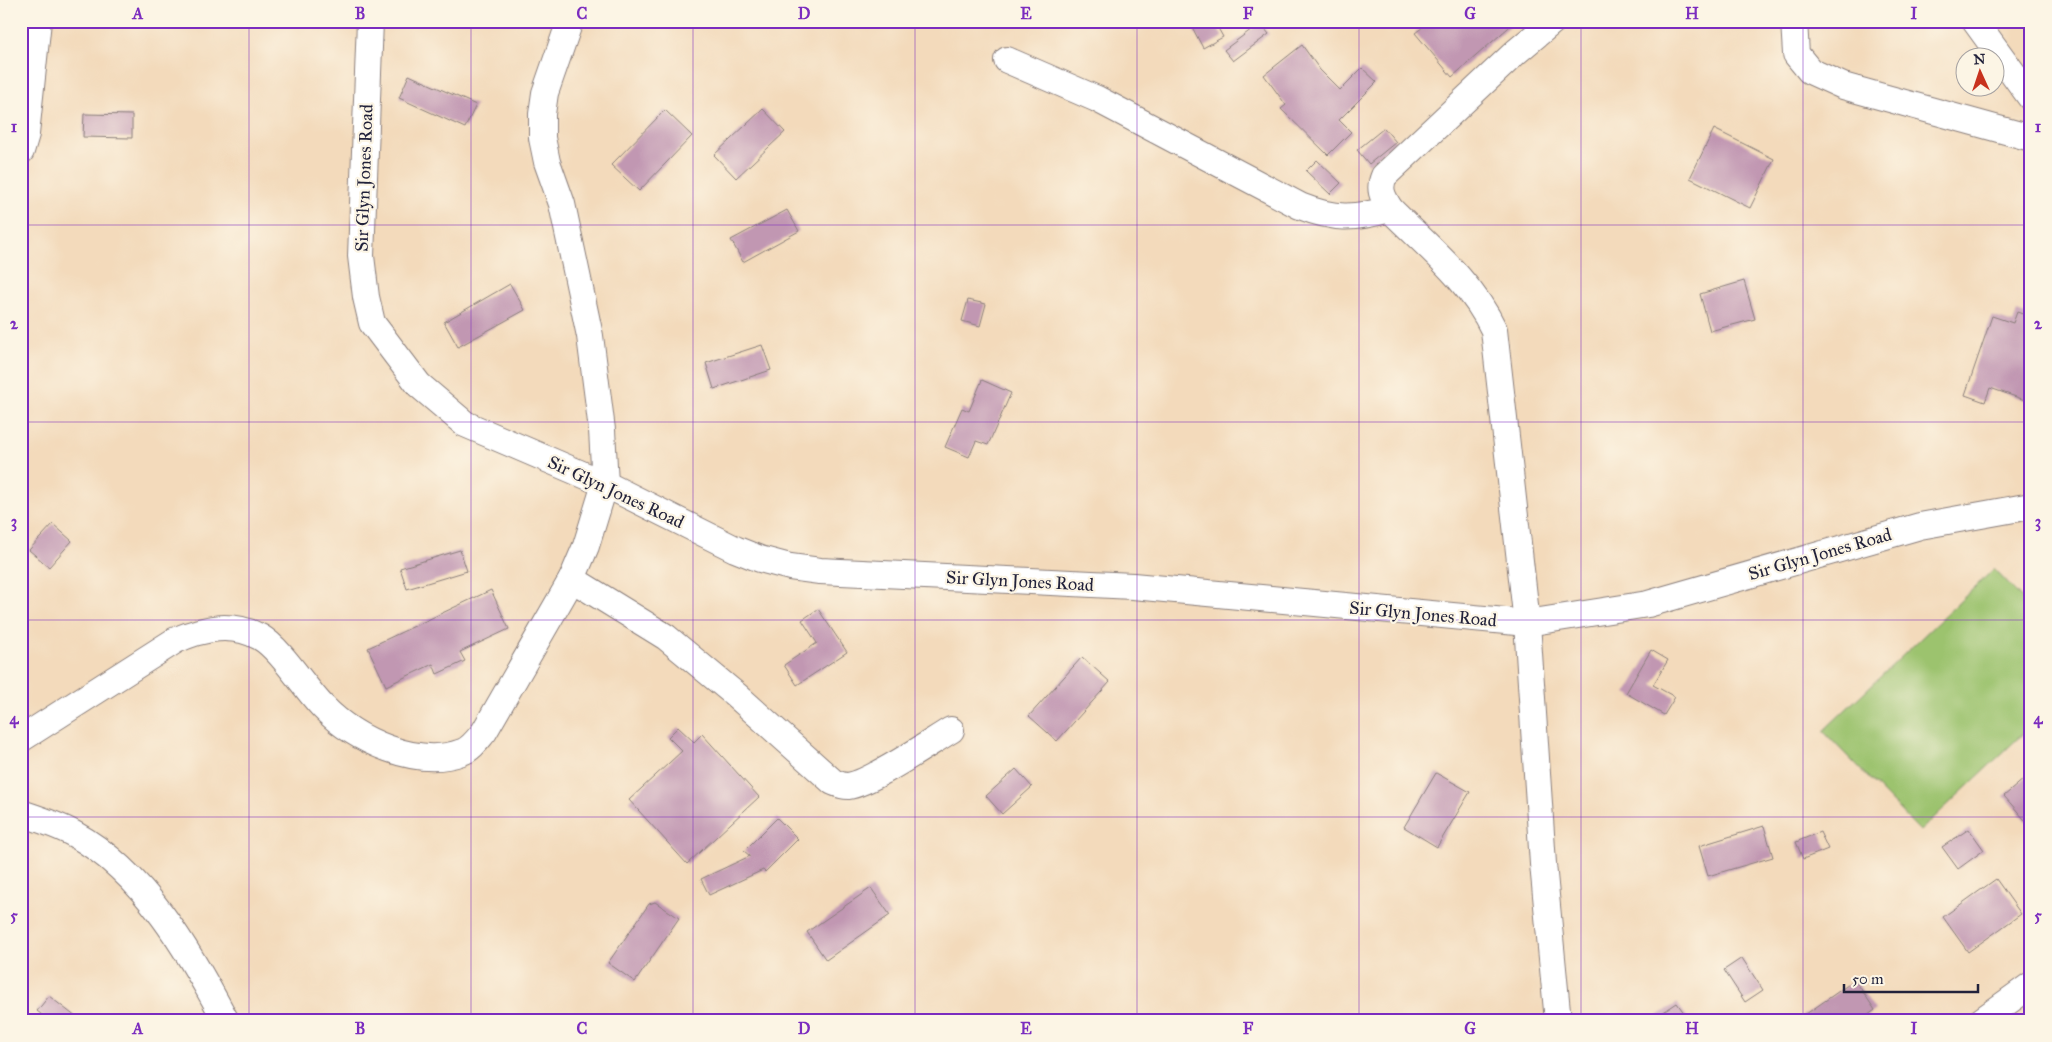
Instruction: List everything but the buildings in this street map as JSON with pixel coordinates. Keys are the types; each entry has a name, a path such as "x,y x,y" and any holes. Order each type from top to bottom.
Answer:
{"street":[{"path":"21,151 26,134 38,21"},
{"name":"Sir Glyn Jones Road","path":"370,21 361,256 366,296 372,323 419,385 465,424 605,484 735,550 760,559 790,567 820,571 1133,586 1527,623 1648,604 1920,526 2031,506"},
{"path":"21,739 176,640 199,630 214,627 235,628 260,638 273,648 324,708 372,741 402,754 446,756 463,752 484,732 572,579 586,546 605,484 602,430 590,336 562,204 547,162 542,138 542,114 546,93 570,21"},
{"path":"1553,21 1516,52 1384,176 1380,185 1382,195 1390,209 1469,288 1485,310 1494,330 1527,623 1543,864 1558,1021"},
{"path":"1794,21 1796,54 1810,71 1843,86 2031,138"},
{"path":"1975,21 2031,98"},
{"path":"1008,60 1105,104 1313,211 1338,217 1363,216 1390,209"},
{"path":"572,579 666,637 736,694 833,782 839,785 855,784 898,762 951,730"},
{"path":"21,813 75,834 108,858 144,893 192,958 226,1021"},
{"path":"1981,1021 2031,985"}],"green space":[{"path":"1994,569 2031,608 2031,726 1920,831 1823,731"}]}
